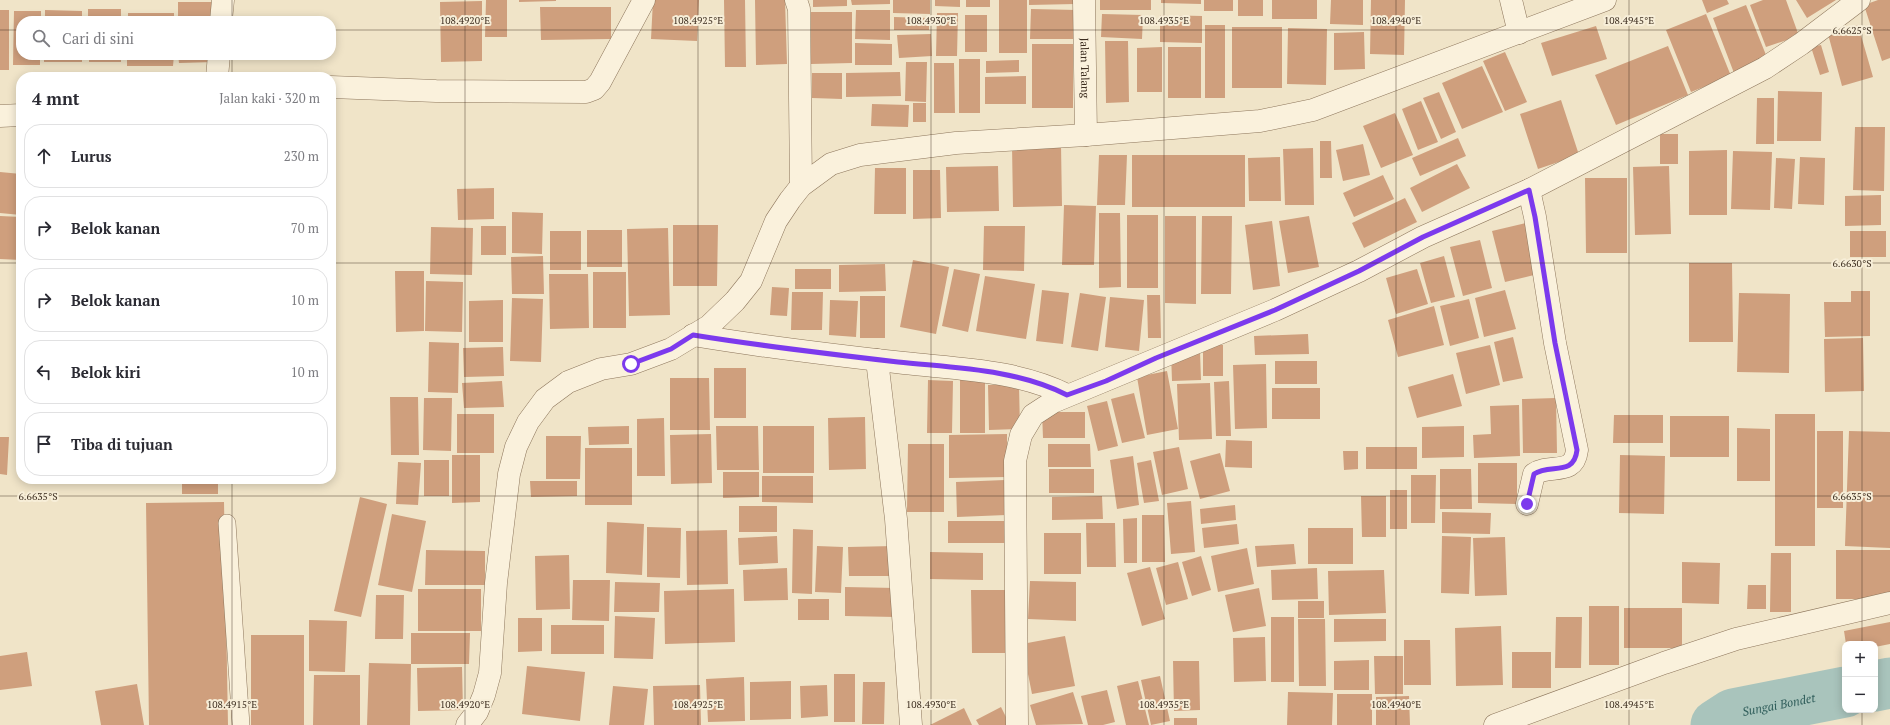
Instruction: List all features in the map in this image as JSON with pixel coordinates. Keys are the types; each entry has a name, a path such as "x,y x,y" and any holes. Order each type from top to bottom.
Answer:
{"street":[{"path":"221,16 223,0"},
{"path":"336,87 436,91 586,92 594,89 600,82 644,0"},
{"path":"796,0 799,9 801,186"},
{"name":"Jalan Talang","path":"1084,0 1086,135"},
{"path":"1511,0 1519,33"},
{"path":"468,725 477,712 484,695 490,673 496,583 509,474 516,447 528,422 545,399 568,382 601,369 631,364 671,349 709,326 735,301 751,281 776,221 801,186 831,164 860,155 956,142 1086,135 1260,121 1313,110 1605,0"},
{"path":"1017,725 1015,461 1021,436 1033,415 1067,395 1106,381 1156,358 1275,310 1359,271 1423,237 1529,190 1765,68 1801,44 1859,0"},
{"path":"217,72 219,60"},
{"path":"0,116 16,115"},
{"path":"1527,504 1534,474 1538,471 1567,467 1576,458 1577,450 1555,343 1535,217 1529,190"},
{"path":"693,335 764,347 995,373 1048,385 1067,395"},
{"path":"877,360 896,519 912,725"},
{"path":"1495,725 1664,663 1736,639 1890,603"}],"lane":[{"path":"227,523 241,725"}],"building":[{"path":"486,0 507,0 507,37 485,37"},
{"path":"519,0 556,0 556,1 519,2"},
{"path":"653,0 699,0 697,41 651,39"},
{"path":"724,0 745,0 746,67 725,67"},
{"path":"755,0 785,0 787,64 756,65"},
{"path":"813,0 847,0 847,6 813,7"},
{"path":"851,0 890,0 890,4 852,5"},
{"path":"893,0 930,0 930,14 893,13"},
{"path":"935,0 960,0 960,7 935,6"},
{"path":"966,0 990,0 990,7 966,7"},
{"path":"999,0 1027,0 1027,53 999,53"},
{"path":"1029,0 1074,0 1075,4 1029,5"},
{"path":"1100,0 1151,0 1151,10 1100,10"},
{"path":"1161,0 1201,0 1201,4 1161,3"},
{"path":"1204,0 1233,0 1233,11 1204,11"},
{"path":"1238,0 1263,0 1263,16 1238,16"},
{"path":"1272,0 1317,0 1317,19 1272,19"},
{"path":"1331,0 1363,0 1363,25 1330,24"},
{"path":"1371,0 1405,0 1404,55 1370,54"},
{"path":"1702,0 1727,0 1729,4 1707,13"},
{"path":"1763,0 1786,0 1799,36 1766,47 1750,5"},
{"path":"1796,0 1836,0 1807,18"},
{"path":"1878,0 1890,0 1890,58 1882,61 1864,5"},
{"path":"482,1 482,61 441,62 440,2"},
{"path":"178,2 213,2 213,16 178,16"},
{"path":"1746,5 1768,60 1734,73 1713,18"},
{"path":"540,7 611,7 611,39 541,40"},
{"path":"88,9 121,9 121,16 88,16"},
{"path":"1031,9 1077,10 1077,39 1030,39"},
{"path":"0,10 9,10 9,70 0,70"},
{"path":"45,10 82,11 82,16 45,16"},
{"path":"856,10 890,10 890,40 855,39"},
{"path":"14,11 41,11 41,16 16,16 16,60 40,60 40,65 13,65"},
{"path":"811,12 852,12 852,63 811,64"},
{"path":"128,13 174,13 174,16 128,16"},
{"path":"937,13 958,13 957,56 936,56"},
{"path":"1102,14 1143,15 1142,39 1101,37"},
{"path":"1706,14 1731,76 1691,92 1666,30"},
{"path":"965,15 987,15 987,52 965,52"},
{"path":"1160,15 1202,16 1202,43 1160,42"},
{"path":"894,17 929,18 929,30 894,30"},
{"path":"1205,25 1225,25 1225,98 1205,98"},
{"path":"1858,25 1873,77 1842,86 1828,34"},
{"path":"1596,26 1607,59 1552,76 1541,43"},
{"path":"1232,27 1282,27 1282,88 1232,88"},
{"path":"1288,28 1327,29 1326,85 1287,84"},
{"path":"1364,32 1365,69 1334,70 1334,33"},
{"path":"931,34 932,56 899,58 897,35"},
{"path":"1105,41 1128,41 1129,102 1106,103"},
{"path":"855,43 892,44 892,65 855,65"},
{"path":"1032,44 1073,44 1073,108 1032,108"},
{"path":"1821,45 1829,72 1820,75 1811,47"},
{"path":"1668,46 1688,95 1616,125 1595,75"},
{"path":"1162,47 1162,92 1137,92 1137,48"},
{"path":"1168,47 1201,47 1201,98 1168,98"},
{"path":"1505,52 1527,102 1505,111 1483,61"},
{"path":"959,59 980,59 980,113 959,113"},
{"path":"44,60 82,60 82,62 44,62"},
{"path":"89,60 121,60 121,62 89,62"},
{"path":"127,60 174,60 173,66 127,66"},
{"path":"179,60 214,60 214,62 179,63"},
{"path":"1019,60 1019,72 986,73 986,61"},
{"path":"906,62 927,62 926,102 905,101"},
{"path":"934,63 954,63 955,113 934,113"},
{"path":"1482,66 1503,112 1462,129 1442,83"},
{"path":"900,72 901,96 846,97 846,73"},
{"path":"812,73 842,73 842,99 812,98"},
{"path":"1026,76 1026,104 985,104 985,77"},
{"path":"1778,91 1822,92 1821,141 1777,141"},
{"path":"1439,92 1456,132 1441,139 1423,98"},
{"path":"1757,98 1774,98 1774,144 1756,144"},
{"path":"1561,100 1579,155 1538,169 1520,114"},
{"path":"1421,101 1438,142 1418,150 1402,109"},
{"path":"913,103 926,103 926,122 913,122"},
{"path":"872,104 909,105 908,127 871,126"},
{"path":"1395,113 1413,155 1381,168 1363,126"},
{"path":"1855,127 1885,127 1884,191 1853,190"},
{"path":"1660,134 1678,134 1678,164 1660,164"},
{"path":"1458,138 1466,156 1420,176 1412,158"},
{"path":"1320,141 1331,141 1332,178 1320,178"},
{"path":"1363,144 1370,175 1343,181 1336,150"},
{"path":"1012,145 1061,145 1062,206 1013,207"},
{"path":"1313,148 1314,205 1285,205 1283,149"},
{"path":"1727,150 1727,215 1689,215 1689,151"},
{"path":"1733,151 1772,152 1770,210 1731,209"},
{"path":"1099,155 1127,155 1125,205 1097,205"},
{"path":"1132,155 1245,155 1245,207 1132,207"},
{"path":"1280,157 1281,201 1249,201 1248,158"},
{"path":"1800,157 1825,158 1824,205 1798,204"},
{"path":"1776,158 1795,159 1792,209 1774,208"},
{"path":"1457,164 1470,188 1422,212 1410,188"},
{"path":"998,166 999,211 947,212 946,167"},
{"path":"1669,166 1671,234 1635,235 1633,167"},
{"path":"875,168 906,168 906,214 874,214"},
{"path":"913,170 940,170 941,218 913,219"},
{"path":"0,172 16,174 16,215 0,213"},
{"path":"1383,175 1394,199 1354,217 1343,193"},
{"path":"1585,178 1627,178 1627,253 1586,253"},
{"path":"494,188 494,219 458,220 457,189"},
{"path":"1881,195 1881,225 1845,226 1845,196"},
{"path":"1405,198 1417,222 1364,248 1352,223"},
{"path":"1064,205 1096,206 1094,265 1062,265"},
{"path":"512,212 543,213 542,254 512,253"},
{"path":"1099,213 1120,213 1121,287 1099,288"},
{"path":"1127,215 1158,215 1158,288 1127,288"},
{"path":"0,216 16,217 16,260 0,259"},
{"path":"1165,216 1196,216 1196,304 1165,303"},
{"path":"1202,216 1232,216 1231,294 1201,294"},
{"path":"1309,216 1319,267 1288,273 1279,221"},
{"path":"1272,221 1280,286 1253,290 1245,225"},
{"path":"1526,223 1538,274 1505,282 1492,231"},
{"path":"673,225 718,225 717,286 673,286"},
{"path":"481,226 506,226 506,255 481,255"},
{"path":"984,226 1025,226 1024,271 983,270"},
{"path":"431,227 473,228 472,275 430,274"},
{"path":"668,228 670,315 629,316 627,229"},
{"path":"587,230 622,230 622,267 587,267"},
{"path":"550,231 581,231 581,270 550,270"},
{"path":"1850,231 1886,231 1886,257 1850,257"},
{"path":"1480,240 1492,288 1463,296 1450,247"},
{"path":"543,256 544,294 512,294 511,257"},
{"path":"1444,256 1455,297 1431,303 1420,263"},
{"path":"913,260 949,267 936,334 900,327"},
{"path":"1689,263 1732,263 1733,342 1689,342"},
{"path":"885,264 886,291 839,292 839,265"},
{"path":"795,269 831,269 831,289 795,289"},
{"path":"954,269 980,274 968,332 942,326"},
{"path":"1417,269 1428,304 1396,314 1386,278"},
{"path":"395,271 424,271 424,331 396,332"},
{"path":"593,272 626,272 626,328 593,328"},
{"path":"549,274 588,274 589,328 550,329"},
{"path":"985,276 1035,284 1026,339 976,331"},
{"path":"426,281 463,282 462,332 425,331"},
{"path":"772,287 789,288 787,316 770,315"},
{"path":"1042,290 1069,293 1063,344 1036,341"},
{"path":"1505,290 1516,329 1484,337 1475,298"},
{"path":"1851,291 1870,291 1870,336 1825,337 1824,302 1851,302"},
{"path":"792,292 823,292 822,330 791,330"},
{"path":"1080,293 1106,297 1098,351 1071,347"},
{"path":"1739,293 1790,294 1789,373 1737,372"},
{"path":"1147,295 1160,295 1161,338 1148,338"},
{"path":"860,296 885,296 885,338 860,338"},
{"path":"1110,297 1144,300 1139,351 1105,347"},
{"path":"512,298 543,299 541,362 510,361"},
{"path":"1469,299 1479,338 1450,346 1440,306"},
{"path":"503,300 503,342 469,342 469,301"},
{"path":"830,300 858,301 856,337 829,335"},
{"path":"1434,306 1444,345 1398,357 1388,320"},
{"path":"1308,334 1309,354 1255,355 1254,336"},
{"path":"1513,337 1523,378 1503,382 1494,342"},
{"path":"1863,338 1864,391 1825,392 1824,339"},
{"path":"429,342 459,343 458,393 428,392"},
{"path":"1203,345 1223,345 1223,376 1203,376"},
{"path":"1490,345 1500,385 1466,394 1456,353"},
{"path":"503,347 504,376 464,377 463,348"},
{"path":"1200,352 1201,380 1172,381 1171,353"},
{"path":"1275,361 1317,361 1317,384 1275,384"},
{"path":"1266,364 1267,428 1235,429 1233,365"},
{"path":"714,368 746,368 746,418 714,418"},
{"path":"1167,371 1178,429 1147,435 1137,377"},
{"path":"1453,374 1462,406 1417,418 1408,387"},
{"path":"960,377 985,377 985,433 960,433"},
{"path":"670,378 709,378 710,430 670,430"},
{"path":"928,380 953,381 952,433 927,433"},
{"path":"502,381 504,407 464,408 462,383"},
{"path":"1229,381 1231,436 1216,436 1214,382"},
{"path":"1210,383 1212,439 1179,440 1177,384"},
{"path":"988,385 1019,385 1020,429 989,430"},
{"path":"1272,388 1320,388 1320,419 1272,419"},
{"path":"1134,393 1145,438 1122,443 1111,399"},
{"path":"390,397 418,397 419,455 391,455"},
{"path":"424,398 452,398 451,451 423,450"},
{"path":"1556,398 1557,453 1523,453 1522,399"},
{"path":"1107,401 1118,446 1098,451 1087,406"},
{"path":"1519,405 1520,456 1474,458 1473,435 1491,434 1490,406"},
{"path":"1042,412 1085,412 1085,438 1043,438"},
{"path":"457,414 494,414 494,453 457,453"},
{"path":"1775,414 1815,414 1815,546 1775,546"},
{"path":"1614,415 1663,415 1663,443 1613,443"},
{"path":"1670,416 1729,416 1729,457 1670,457"},
{"path":"865,417 866,469 829,470 828,418"},
{"path":"664,418 665,476 637,476 637,419"},
{"path":"629,426 629,444 589,445 588,427"},
{"path":"716,426 758,426 759,470 717,470"},
{"path":"763,426 814,426 814,473 763,473"},
{"path":"1464,426 1464,457 1422,458 1422,427"},
{"path":"1737,428 1770,429 1770,481 1737,481"},
{"path":"1817,431 1843,431 1843,508 1817,508"},
{"path":"1849,431 1890,432 1890,548 1845,546"},
{"path":"711,434 712,483 671,484 670,435"},
{"path":"1007,434 1007,477 949,478 949,435"},
{"path":"546,436 581,436 580,479 546,479"},
{"path":"0,437 9,437 7,475 0,474"},
{"path":"1226,440 1252,441 1252,468 1225,467"},
{"path":"908,444 944,444 944,512 907,512"},
{"path":"1048,444 1090,444 1091,467 1048,467"},
{"path":"1179,447 1188,489 1162,495 1153,452"},
{"path":"1366,447 1417,447 1417,469 1366,469"},
{"path":"585,448 632,448 632,505 585,505"},
{"path":"1343,451 1358,451 1358,469 1344,470"},
{"path":"1220,453 1230,491 1200,499 1190,461"},
{"path":"452,455 480,455 480,502 452,503"},
{"path":"1620,455 1665,456 1664,514 1619,513"},
{"path":"1133,456 1139,505 1117,509 1110,460"},
{"path":"424,460 449,460 449,496 424,496"},
{"path":"1151,460 1159,501 1144,503 1137,463"},
{"path":"398,462 421,463 418,505 396,504"},
{"path":"1478,463 1517,463 1517,504 1478,503"},
{"path":"1049,469 1094,469 1094,493 1049,493"},
{"path":"1440,469 1471,469 1472,509 1440,509"},
{"path":"723,472 759,472 759,497 723,498"},
{"path":"1411,475 1436,475 1435,523 1411,523"},
{"path":"762,476 813,476 813,503 762,502"},
{"path":"1005,480 1006,515 957,517 956,482"},
{"path":"530,481 577,481 577,496 531,497"},
{"path":"182,484 218,484 218,494 182,494"},
{"path":"1390,490 1407,490 1407,529 1390,529"},
{"path":"1102,496 1103,519 1052,520 1052,497"},
{"path":"1361,496 1386,496 1386,537 1362,537"},
{"path":"360,497 387,504 361,617 334,611"},
{"path":"1191,501 1195,552 1171,554 1167,503"},
{"path":"224,502 228,725 149,725 146,503"},
{"path":"1235,505 1236,520 1201,524 1200,509"},
{"path":"739,506 777,506 777,532 739,532"},
{"path":"1442,512 1491,513 1490,534 1442,533"},
{"path":"392,514 426,521 412,592 378,585"},
{"path":"1142,515 1164,515 1165,562 1142,562"},
{"path":"1137,518 1137,563 1124,563 1123,519"},
{"path":"948,521 1006,521 1006,543 948,543"},
{"path":"607,522 644,524 642,575 606,573"},
{"path":"1086,523 1115,523 1116,567 1087,567"},
{"path":"1237,524 1239,544 1204,548 1202,528"},
{"path":"647,527 681,528 680,578 647,577"},
{"path":"1308,528 1353,528 1353,564 1308,564"},
{"path":"793,529 813,530 812,594 792,593"},
{"path":"727,530 728,584 687,585 686,531"},
{"path":"1044,533 1081,533 1081,574 1044,574"},
{"path":"777,536 778,563 739,565 738,538"},
{"path":"1442,536 1471,537 1469,594 1441,593"},
{"path":"1505,537 1507,595 1475,596 1473,538"},
{"path":"1294,544 1296,564 1257,567 1255,546"},
{"path":"817,546 843,547 841,593 815,592"},
{"path":"894,546 894,576 849,576 848,547"},
{"path":"1247,548 1254,584 1218,592 1211,556"},
{"path":"426,550 485,551 485,585 425,585"},
{"path":"1836,550 1890,550 1890,599 1836,599"},
{"path":"930,552 983,553 983,580 930,579"},
{"path":"1771,553 1791,553 1791,612 1770,612"},
{"path":"569,555 570,609 536,610 535,556"},
{"path":"1201,556 1211,590 1192,596 1182,562"},
{"path":"1178,562 1188,599 1166,605 1156,568"},
{"path":"1682,562 1720,563 1719,604 1682,603"},
{"path":"1150,567 1165,619 1142,626 1127,573"},
{"path":"787,568 788,600 744,601 743,570"},
{"path":"1317,568 1318,599 1272,600 1271,570"},
{"path":"1384,570 1386,613 1329,615 1328,571"},
{"path":"573,580 610,580 609,621 572,620"},
{"path":"1030,581 1076,582 1076,621 1028,619"},
{"path":"615,582 660,583 659,612 614,612"},
{"path":"1748,585 1766,585 1766,609 1747,609"},
{"path":"845,587 896,588 896,617 845,616"},
{"path":"1259,588 1266,626 1233,632 1225,595"},
{"path":"418,589 481,589 481,631 418,631"},
{"path":"734,589 735,642 665,644 664,591"},
{"path":"971,590 1011,590 1011,653 972,653"},
{"path":"376,595 404,595 403,639 375,639"},
{"path":"798,599 829,599 829,620 798,620"},
{"path":"1298,601 1324,601 1324,618 1298,618"},
{"path":"1589,606 1619,606 1619,665 1589,665"},
{"path":"1624,608 1682,608 1682,648 1624,648"},
{"path":"615,616 655,618 653,659 614,658"},
{"path":"1271,617 1294,617 1294,682 1271,682"},
{"path":"1556,617 1582,617 1581,668 1555,668"},
{"path":"518,618 542,618 542,651 518,652"},
{"path":"1298,619 1325,619 1326,686 1299,686"},
{"path":"1334,619 1386,619 1386,641 1334,642"},
{"path":"309,620 347,621 345,672 309,671"},
{"path":"1890,622 1890,644 1878,646 1878,641 1846,641 1844,631"},
{"path":"551,625 604,625 604,654 551,654"},
{"path":"1501,626 1503,685 1456,686 1455,628"},
{"path":"411,633 470,633 469,664 411,664"},
{"path":"251,635 304,635 304,725 251,725"},
{"path":"1065,636 1075,686 1032,694 1022,644"},
{"path":"1265,637 1266,681 1234,682 1233,638"},
{"path":"1404,640 1430,640 1431,685 1404,685"},
{"path":"27,652 32,686 0,690 0,656"},
{"path":"1512,652 1551,652 1551,688 1512,688"},
{"path":"1374,656 1403,656 1403,694 1375,694"},
{"path":"1369,660 1369,690 1334,690 1334,661"},
{"path":"1173,661 1199,661 1200,710 1174,711"},
{"path":"369,663 411,664 410,725 367,725"},
{"path":"527,666 585,672 580,721 522,714"},
{"path":"462,667 463,710 418,711 417,668"},
{"path":"834,674 855,674 855,722 834,722"},
{"path":"314,675 360,675 360,725 313,725"},
{"path":"1160,676 1170,721 1151,725 1141,680"},
{"path":"744,677 745,721 708,722 706,679"},
{"path":"791,681 791,719 750,720 750,682"},
{"path":"1138,681 1149,725 1126,725 1117,686"},
{"path":"863,682 885,682 884,724 862,724"},
{"path":"137,684 144,725 101,725 95,691"},
{"path":"700,685 701,725 654,725 653,686"},
{"path":"827,685 828,716 801,718 800,686"},
{"path":"613,686 648,689 644,725 609,725"},
{"path":"1107,690 1115,722 1103,725 1088,725 1081,696"},
{"path":"1073,692 1083,724 1036,725 1030,705"},
{"path":"1288,692 1333,693 1332,725 1287,725"},
{"path":"1337,694 1372,694 1372,725 1337,725"},
{"path":"1409,696 1410,725 1376,725 1376,697"},
{"path":"1001,707 1010,725 979,725 976,720"},
{"path":"964,708 972,725 930,725"},
{"path":"1174,718 1197,718 1197,725 1174,725"}],"waterway":[{"name":"Sungai Bondet","path":"1878,685 1890,683"},
{"name":"Sungai Bondet","path":"1716,725 1733,714 1842,693"}],"route":[{"path":"631,364 671,349 693,335 764,347 995,373 1048,385 1067,395 1106,381 1156,358 1275,310 1359,271 1423,237 1529,190 1535,217 1555,343 1577,450 1576,458 1572,464 1567,467 1538,471 1534,474 1531,481 1527,504"}]}
